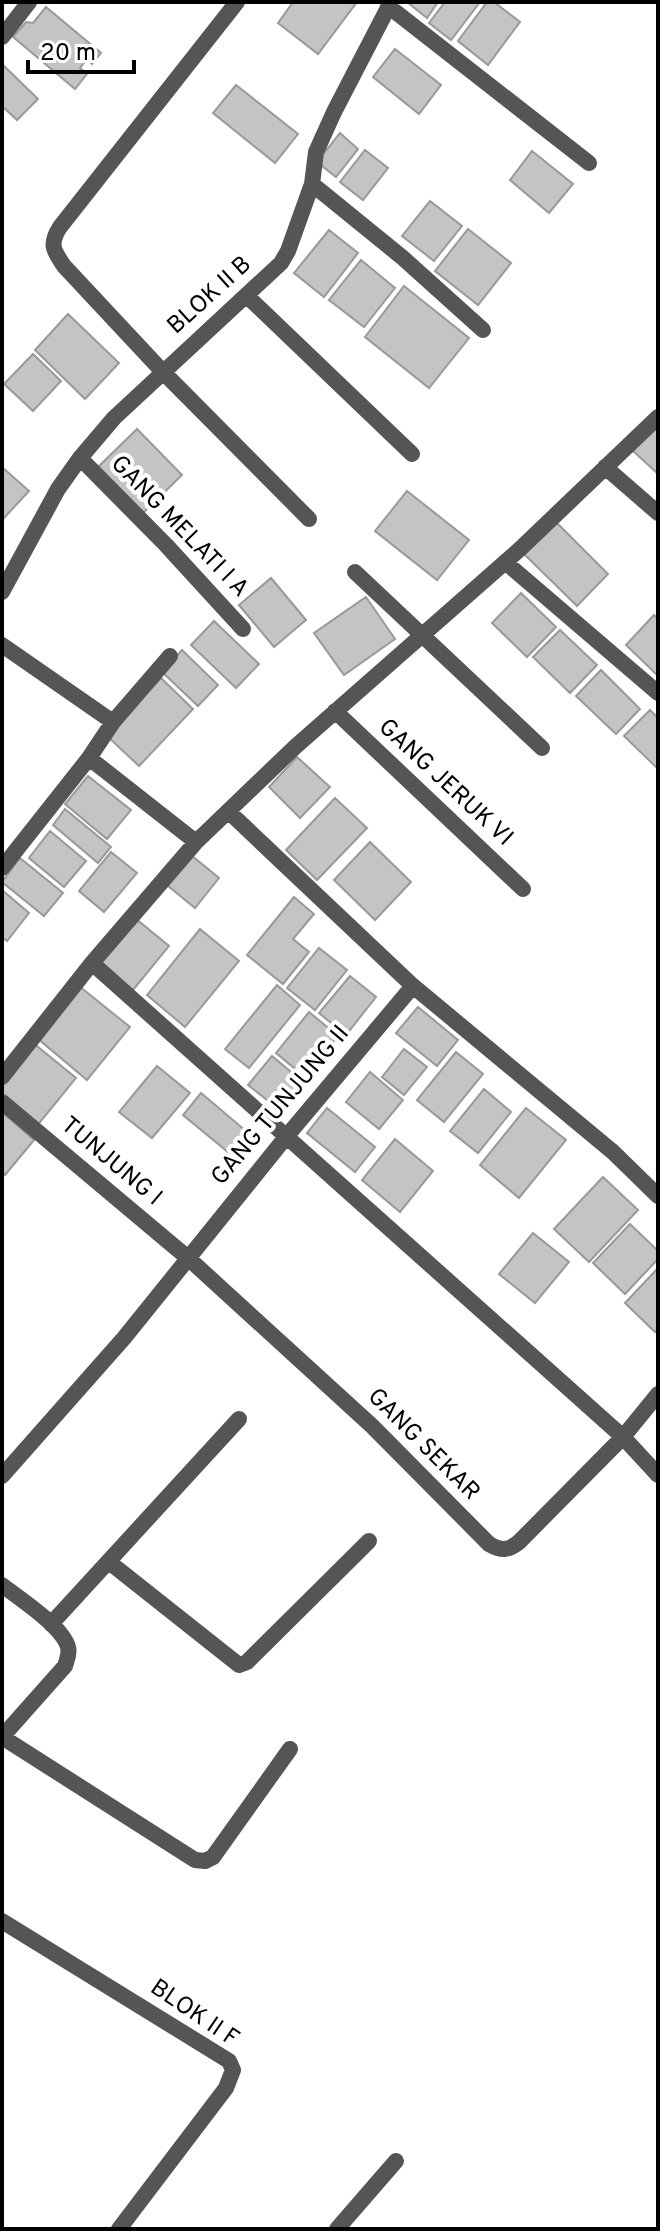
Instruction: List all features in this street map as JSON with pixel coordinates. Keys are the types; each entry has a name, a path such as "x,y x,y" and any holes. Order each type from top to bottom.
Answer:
{"street":[{"path":"2,37 29,2"},
{"path":"237,2 52,240 52,247 64,266 163,372 309,519"},
{"path":"390,4 589,163"},
{"name":"BLOK II B","path":"2,592 58,489 80,458 114,418 272,273 288,251 312,184 316,152 390,4"},
{"path":"312,184 403,258 483,330"},
{"path":"247,296 412,454"},
{"path":"2,1077 92,963 196,842 335,711 505,562 658,417"},
{"name":"GANG MELATI I A","path":"80,458 243,629"},
{"path":"605,467 658,513"},
{"path":"505,562 658,693"},
{"path":"355,572 542,748"},
{"path":"2,645 113,722"},
{"path":"2,868 89,758 113,722 170,656"},
{"name":"GANG JERUK VI","path":"335,711 523,889"},
{"path":"89,758 196,842"},
{"path":"229,812 413,986 601,1142 658,1196"},
{"path":"92,963 623,1437 658,1475"},
{"name":"GANG TUNJUNG II","path":"2,1476 124,1338 413,986"},
{"name":"TUNJUNG I","path":"2,1102 188,1258"},
{"name":"GANG SEKAR","path":"188,1258 372,1426 497,1549 506,1550 519,1542 623,1437"},
{"path":"623,1437 658,1394"},
{"path":"51,1624 239,1419"},
{"path":"109,1562 239,1665 247,1662 369,1541"},
{"path":"2,1585 51,1624 64,1639 69,1651 65,1666 2,1737 195,1860 205,1861 213,1857 290,1749"},
{"name":"BLOK II F","path":"2,1921 229,2061 233,2070 226,2088 119,2229"},
{"path":"337,2229 396,2161"}],"building":[{"path":"293,2 357,2 318,54 278,23"},
{"path":"407,2 438,2 427,18"},
{"path":"445,2 480,2 451,40 429,23"},
{"path":"487,2 494,2 520,22 488,65 458,41"},
{"path":"46,7 101,53 92,64 87,59 80,68 87,74 75,89 13,37 26,22 33,23"},
{"path":"395,49 441,85 419,114 373,77"},
{"path":"2,64 38,99 17,120 2,106"},
{"path":"236,85 298,134 275,163 213,113"},
{"path":"340,133 358,149 336,177 317,162"},
{"path":"365,150 388,168 363,200 340,182"},
{"path":"532,151 573,184 549,213 510,180"},
{"path":"430,201 462,226 434,261 402,236"},
{"path":"468,229 511,263 478,305 435,271"},
{"path":"329,230 358,253 324,297 294,273"},
{"path":"361,260 395,288 364,327 329,300"},
{"path":"404,286 469,338 429,388 365,337"},
{"path":"68,314 119,363 85,399 35,350"},
{"path":"33,354 61,381 33,411 4,384"},
{"path":"658,423 658,474 632,450"},
{"path":"137,429 182,475 142,514 97,468"},
{"path":"2,467 29,491 4,518 2,516"},
{"path":"407,491 469,540 437,580 375,531"},
{"path":"555,521 608,574 577,606 523,553"},
{"path":"271,578 306,620 274,647 239,605"},
{"path":"521,593 556,627 527,657 492,623"},
{"path":"366,597 395,639 344,675 314,633"},
{"path":"654,615 658,619 657,675 626,645"},
{"path":"214,621 259,664 236,688 191,645"},
{"path":"560,630 597,665 570,693 533,657"},
{"path":"182,650 218,685 198,706 162,672"},
{"path":"601,670 640,709 616,734 576,696"},
{"path":"161,678 193,709 139,766 106,735"},
{"path":"650,710 658,718 658,769 624,736"},
{"path":"297,757 330,787 300,818 269,787"},
{"path":"88,776 131,810 107,839 65,804"},
{"path":"335,798 367,828 317,880 286,850"},
{"path":"65,809 111,847 98,863 53,825"},
{"path":"50,831 86,861 64,887 29,858"},
{"path":"370,842 411,882 375,920 334,880"},
{"path":"111,852 137,873 104,912 79,891"},
{"path":"191,855 219,878 195,908 167,885"},
{"path":"20,858 63,893 44,916 2,882"},
{"path":"2,890 29,913 7,941 2,937"},
{"path":"294,897 314,914 293,939 309,952 283,984 247,955"},
{"path":"135,918 169,946 133,990 99,962"},
{"path":"200,929 239,961 185,1027 147,995"},
{"path":"319,948 347,970 315,1010 287,988"},
{"path":"350,976 376,997 346,1035 319,1013"},
{"path":"277,985 300,1005 249,1068 225,1049"},
{"path":"79,986 130,1027 87,1080 37,1038"},
{"path":"418,1007 458,1040 437,1066 396,1033"},
{"path":"309,1012 338,1036 305,1077 276,1053"},
{"path":"32,1042 76,1078 36,1127 2,1099 2,1080"},
{"path":"404,1049 427,1067 404,1095 382,1077"},
{"path":"456,1052 483,1074 444,1122 417,1100"},
{"path":"272,1056 304,1083 281,1111 248,1085"},
{"path":"157,1066 190,1093 152,1138 119,1112"},
{"path":"370,1072 403,1100 379,1129 346,1102"},
{"path":"484,1089 511,1112 478,1153 450,1131"},
{"path":"201,1093 252,1136 234,1157 183,1115"},
{"path":"327,1108 375,1147 355,1172 307,1133"},
{"path":"526,1108 566,1140 519,1198 480,1165"},
{"path":"2,1112 34,1140 5,1175 2,1172"},
{"path":"395,1139 433,1171 400,1212 362,1180"},
{"path":"603,1177 638,1210 589,1262 554,1229"},
{"path":"630,1224 658,1251 658,1259 625,1294 593,1263"},
{"path":"533,1233 569,1262 535,1303 499,1274"},
{"path":"658,1268 658,1329 655,1332 625,1303"}]}
